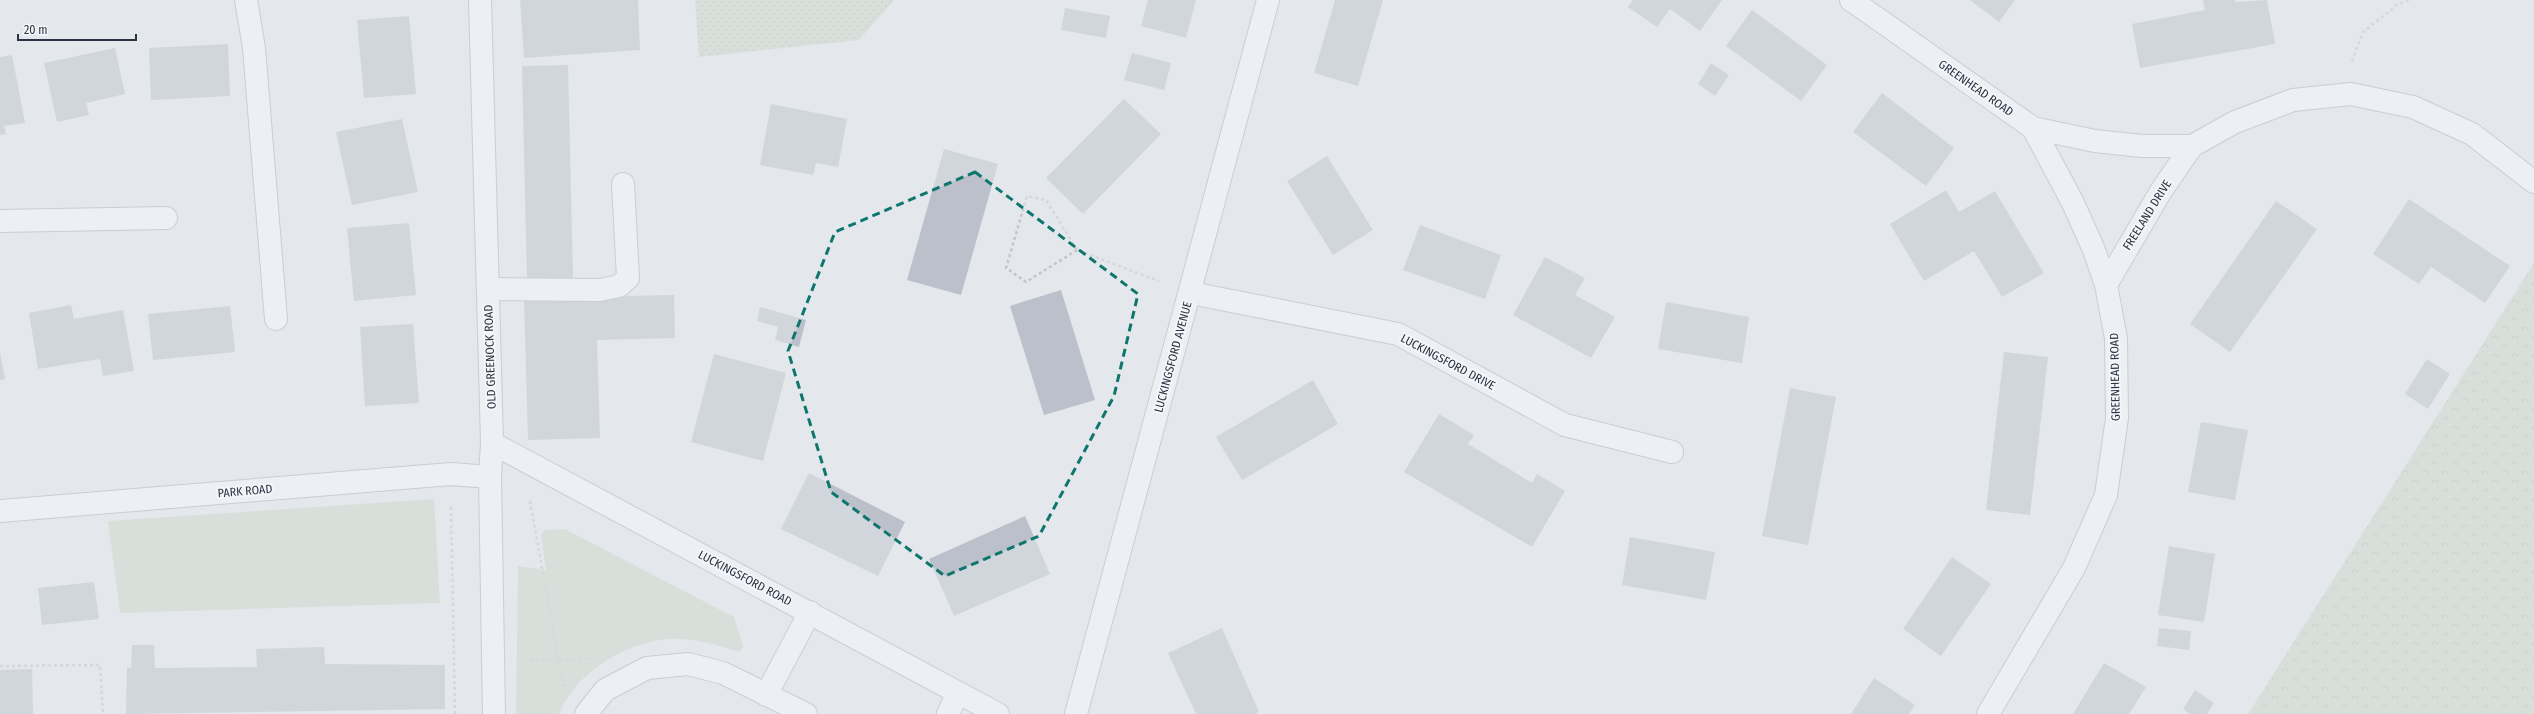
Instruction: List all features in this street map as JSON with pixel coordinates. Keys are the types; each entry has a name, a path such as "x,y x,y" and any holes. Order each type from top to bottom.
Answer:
{"street":[{"path":"246,0 254,48 276,319"},
{"name":"OLD GREENOCK ROAD","path":"480,0 492,443 490,477 494,714"},
{"name":"LUCKINGSFORD AVENUE","path":"1076,714 1268,0"},
{"name":"GREENHEAD ROAD","path":"1851,0 2033,128 2073,203 2094,250 2106,285 2116,338 2118,418 2106,495 2074,568 1988,714"},
{"name":"FREELAND DRIVE","path":"2106,285 2161,191 2192,146 2235,122 2293,100 2351,94 2413,107 2472,134 2534,182"},
{"name":"FREELAND DRIVE","path":"2033,128 2095,141 2142,146 2192,146"},
{"path":"488,289 600,290 619,286 628,278 623,184"},
{"path":"0,221 166,218"},
{"name":"LUCKINGSFORD DRIVE","path":"1190,293 1398,334 1565,425 1672,452"},
{"name":"LUCKINGSFORD ROAD","path":"492,443 810,612 957,694 998,714"},
{"name":"PARK ROAD","path":"0,511 451,474 490,477"},
{"path":"766,695 810,612"},
{"path":"586,714 605,690 647,668 688,664 723,673 806,714"},
{"path":"948,714 957,694"}],"path":[{"path":"2351,94 2351,63 2363,32 2397,6 2409,0"},
{"path":"1077,250 1026,282 1006,268 1027,196 1046,200 1077,250 1190,293"},
{"path":"523,460 557,660 564,690"},
{"path":"451,474 455,714"},
{"path":"494,660 593,660"},
{"path":"0,666 100,665 103,714"}],"highlighted area":[{"path":"975,172 1138,294 1114,396 1039,536 945,576 831,492 788,351 835,232"}],"green space":[{"path":"695,0 894,0 859,40 699,57"},
{"path":"2534,263 2534,714 2248,714"},
{"path":"434,499 440,603 120,613 108,521"},
{"path":"565,529 734,617 743,646 740,652 695,640 667,639 651,642 619,654 589,673 567,699 559,714 516,714 518,566 546,570 541,535 545,530"}],"building":[{"path":"520,0 638,0 640,50 524,58"},
{"path":"1148,0 1196,0 1186,38 1141,26"},
{"path":"1335,0 1383,0 1358,86 1314,73"},
{"path":"1633,0 1722,0 1700,31 1670,9 1657,27 1628,7"},
{"path":"1970,0 2015,0 1999,22"},
{"path":"2203,0 2235,0 2235,2 2267,0 2275,44 2140,68 2132,24 2205,10"},
{"path":"1065,8 1110,16 1106,38 1061,30"},
{"path":"1752,10 1827,65 1801,101 1726,46"},
{"path":"409,16 416,94 364,98 357,20"},
{"path":"228,44 230,96 151,100 149,48"},
{"path":"115,48 125,94 86,103 89,115 57,122 44,63"},
{"path":"1132,53 1171,63 1164,90 1124,80"},
{"path":"12,55 25,123 4,126 6,134 0,135 0,57"},
{"path":"1711,63 1729,75 1715,96 1698,84"},
{"path":"568,65 573,278 527,279 522,66"},
{"path":"1882,93 1954,148 1926,186 1853,132"},
{"path":"1124,99 1161,134 1083,214 1046,178"},
{"path":"771,104 847,119 838,167 816,163 813,175 760,165"},
{"path":"402,119 418,192 352,205 336,132"},
{"path":"944,149 998,164 961,295 907,280"},
{"path":"1327,156 1373,230 1333,255 1287,181"},
{"path":"1946,190 1959,212 1995,191 2044,273 2002,297 1974,251 1924,281 1890,224"},
{"path":"2409,199 2510,266 2485,303 2431,267 2419,284 2373,254"},
{"path":"2276,201 2317,229 2230,352 2190,324"},
{"path":"409,223 416,295 354,301 347,228"},
{"path":"1420,225 1501,255 1485,299 1403,270"},
{"path":"1545,257 1585,278 1575,295 1615,317 1591,358 1513,315"},
{"path":"1061,290 1095,400 1044,415 1010,306"},
{"path":"674,295 675,338 597,340 600,438 528,440 524,298"},
{"path":"1666,302 1749,317 1742,363 1658,349"},
{"path":"71,305 74,319 123,310 134,371 103,376 100,359 38,369 29,313"},
{"path":"230,306 235,352 153,360 148,314"},
{"path":"760,307 806,320 799,347 775,340 778,327 757,321"},
{"path":"413,324 419,403 365,406 360,327"},
{"path":"0,352 5,379 0,380"},
{"path":"2004,352 2048,357 2030,515 1986,510"},
{"path":"714,354 786,373 763,461 691,442"},
{"path":"2427,359 2450,374 2428,409 2405,394"},
{"path":"1313,380 1338,424 1242,480 1216,437"},
{"path":"1790,388 1836,397 1808,545 1762,536"},
{"path":"1439,414 1474,435 1468,444 1532,483 1537,474 1565,491 1532,547 1404,472"},
{"path":"2201,422 2248,430 2235,500 2188,492"},
{"path":"809,473 905,522 878,576 781,529"},
{"path":"1025,516 1050,574 954,616 929,559"},
{"path":"1630,537 1715,552 1706,600 1622,585"},
{"path":"2169,546 2215,554 2204,622 2158,615"},
{"path":"1952,557 1991,584 1941,656 1903,629"},
{"path":"94,582 99,619 42,625 38,588"},
{"path":"1222,628 1259,712 1255,714 1196,714 1168,653"},
{"path":"2159,628 2191,631 2189,650 2157,646"},
{"path":"132,645 154,645 155,668 257,667 256,649 324,647 325,664 445,665 445,709 126,714 127,667 131,668"},
{"path":"2104,663 2146,687 2129,714 2073,714"},
{"path":"32,669 33,714 0,714 0,670"},
{"path":"1874,678 1915,705 1909,714 1851,714"},
{"path":"2195,690 2214,703 2207,714 2190,714 2183,709"}]}
